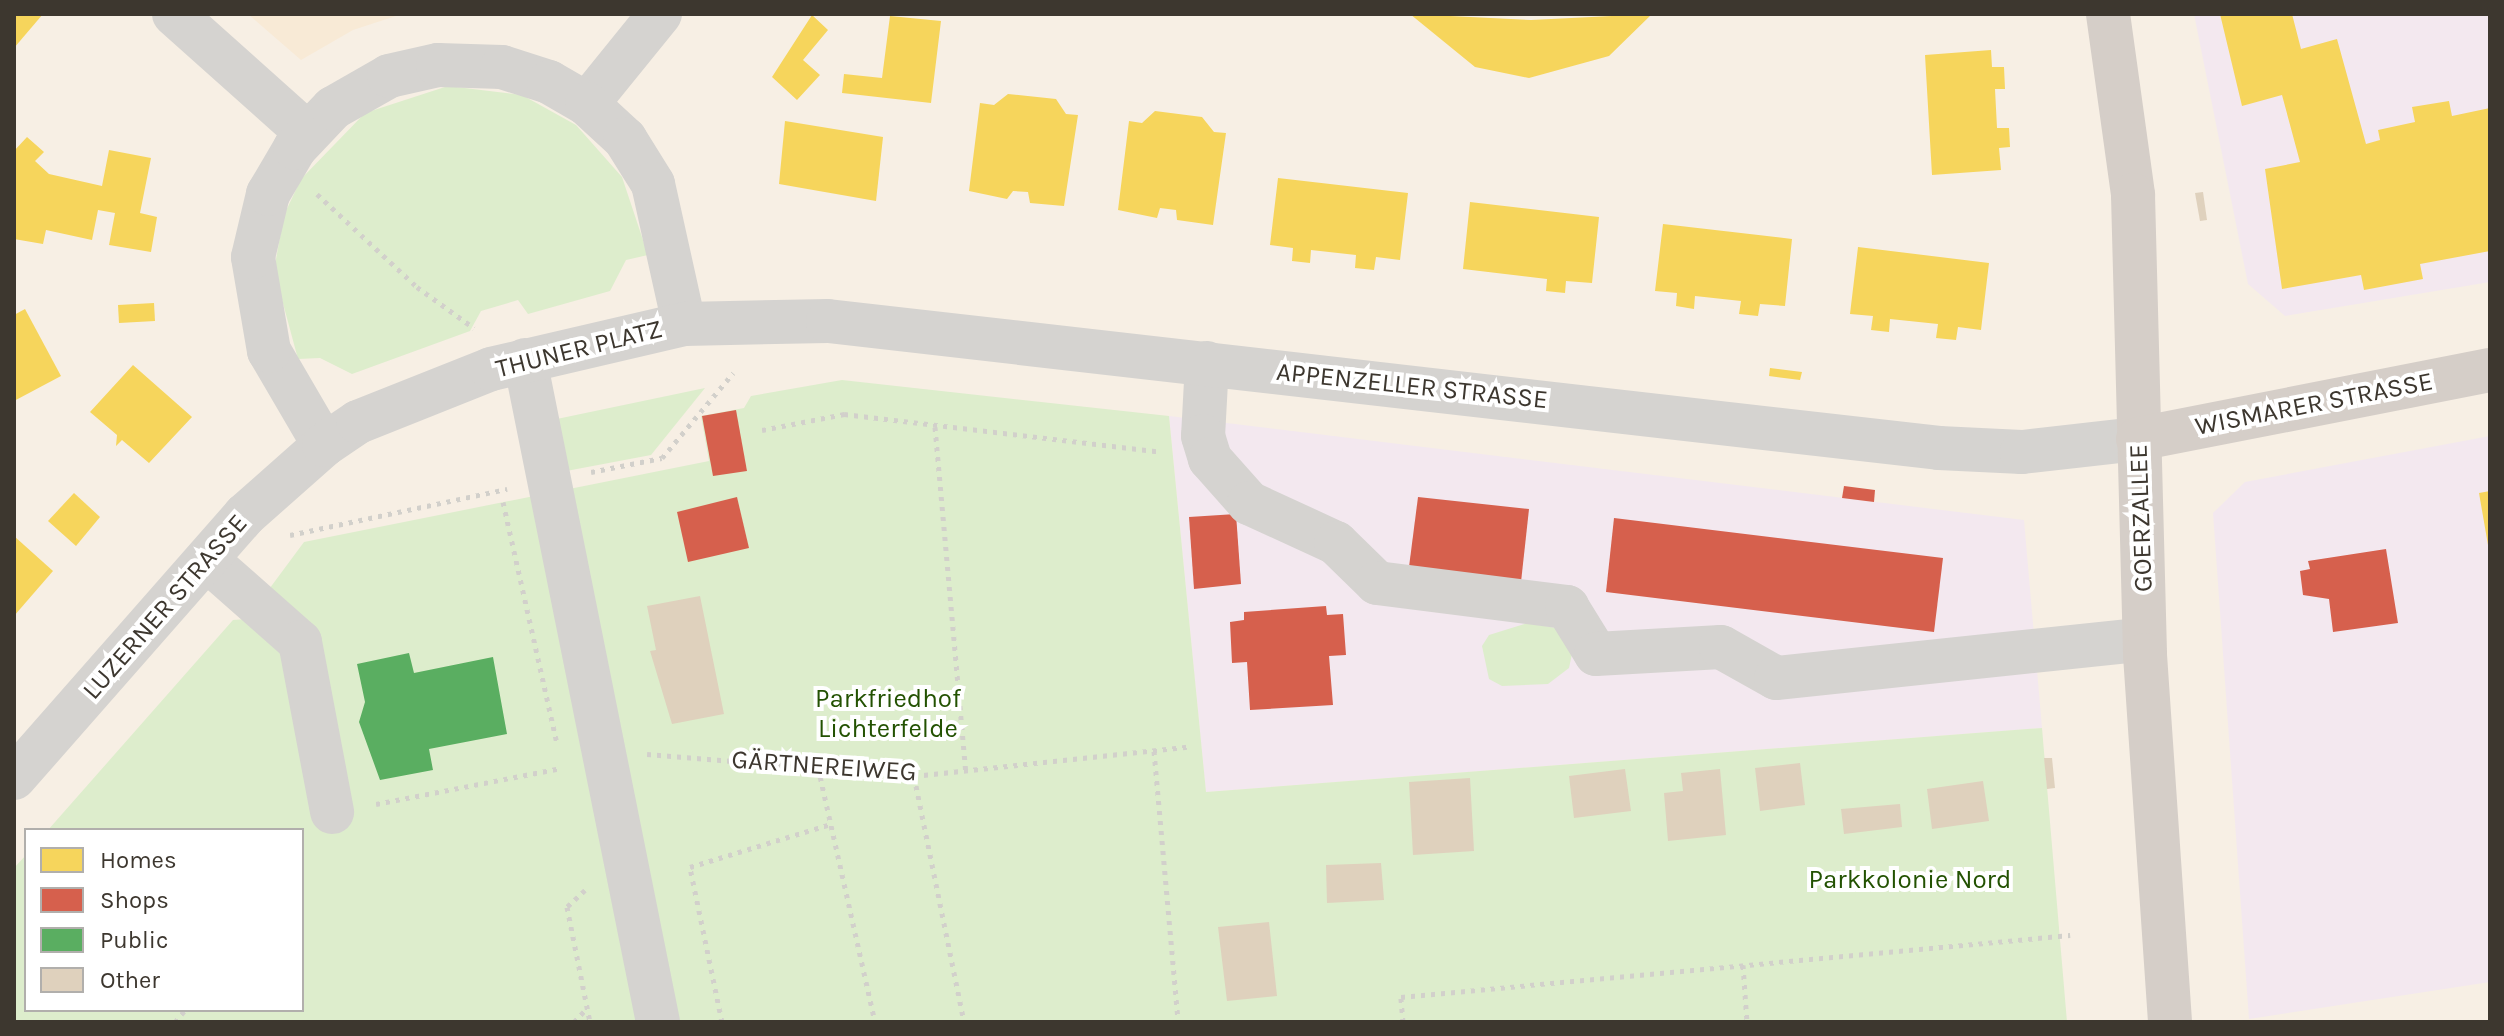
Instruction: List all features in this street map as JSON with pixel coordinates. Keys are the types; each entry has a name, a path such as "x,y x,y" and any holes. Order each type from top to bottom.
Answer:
{"main road":[{"name":"GOERZALLEE","path":"2108,14 2133,195 2144,639 2170,1022"},
{"name":"WISMARER STRASSE","path":"2138,439 2490,370"}],"street":[{"path":"174,14 307,133"},
{"path":"587,104 660,14"},
{"name":"THUNER PLATZ","path":"438,65 502,67 587,104 625,139 653,184 684,324 525,360 358,422 324,445 269,351 253,292 253,257 268,194 307,133 362,89 438,65"},
{"name":"APPENZELLER STRASSE","path":"684,324 828,321 1939,448 2022,452 2138,439"},
{"path":"525,360 658,1022"},
{"path":"1207,363 1203,436 1210,459 1249,503 1336,543 1377,583 1567,607 1596,654 1721,647 1776,678 2144,639"},
{"name":"LUZERNER STRASSE","path":"14,778 271,489 324,445"},
{"path":"207,560 300,642 332,812"}],"path":[{"path":"312,189 417,287 484,336"},
{"path":"282,537 662,458 733,373"},
{"path":"762,430 844,414 1167,453"},
{"path":"935,427 966,771"},
{"path":"503,502 553,744"},
{"name":"GÄRTNEREIWEG","path":"332,812 604,759 659,753 914,776 1187,747"},
{"path":"1154,751 1178,1022"},
{"path":"818,767 875,1022"},
{"path":"914,776 964,1022"},
{"path":"722,1022 690,867 831,824"},
{"path":"590,1022 567,907 624,854"},
{"path":"1403,1022 1401,997 2070,935"},
{"path":"1743,965 1747,1022"},
{"path":"574,1022 587,1007"}],"shaded area":[{"path":"248,14 402,14 353,30 301,60"},
{"path":"2194,14 2490,14 2490,282 2285,316 2248,284"},
{"path":"1169,416 2024,520 2042,728 1206,792"},
{"path":"2490,436 2490,982 2249,1019 2213,513 2245,482"}],"green space":[{"path":"448,86 522,95 576,125 622,177 648,255 626,260 610,291 528,314 518,300 481,311 470,331 352,374 320,358 298,359 274,270 284,215 301,179 365,113"},
{"name":"Parkfriedhof Lichterfelde","path":"842,380 1169,416 1206,792 2042,728 2067,1022 14,1022 14,868 24,857 24,1012 304,1012 304,828 50,828 233,620 247,619 304,542 709,461 701,416 744,408 751,396"},
{"path":"705,388 651,455 561,472 552,420"},
{"path":"1528,623 1556,628 1572,654 1569,668 1548,684 1502,686 1489,679 1482,646 1489,635"}],"building: Homes":[{"path":"14,14 43,14 14,48"},
{"path":"1410,14 1531,20 1652,14 1609,56 1529,78 1475,67"},
{"path":"2220,14 2292,14 2301,49 2337,39 2366,144 2380,140 2378,130 2415,122 2412,107 2449,101 2452,116 2490,108 2490,251 2420,264 2423,279 2364,290 2361,275 2282,289 2265,169 2300,162 2282,95 2242,106"},
{"path":"812,15 828,30 803,60 820,75 797,100 772,77"},
{"path":"890,16 941,21 931,103 842,93 844,74 882,78"},
{"path":"1991,50 1992,67 2004,67 2005,89 1995,89 1997,128 2009,128 2010,147 1999,148 2001,170 1932,175 1925,55"},
{"path":"1008,94 1056,99 1066,114 1078,115 1064,206 1030,203 1028,192 1013,191 1007,199 969,191 980,103 994,105"},
{"path":"1155,111 1202,117 1214,132 1226,133 1213,225 1177,220 1176,210 1160,208 1157,218 1118,210 1129,121 1142,123"},
{"path":"785,121 883,137 876,201 779,184"},
{"path":"27,137 44,152 35,161 49,174 102,186 109,150 151,158 140,213 157,217 151,252 109,245 115,213 98,210 92,240 46,230 43,244 14,239 14,151"},
{"path":"1278,178 1408,193 1400,260 1376,257 1374,270 1355,268 1356,255 1311,250 1310,263 1292,261 1293,248 1270,245"},
{"path":"1470,202 1599,217 1592,283 1566,281 1565,293 1546,291 1547,279 1463,269"},
{"path":"1663,224 1792,239 1785,306 1760,304 1758,316 1739,314 1741,301 1695,296 1694,309 1676,306 1677,293 1655,291"},
{"path":"1858,247 1989,263 1981,330 1958,327 1956,340 1936,338 1938,324 1890,319 1889,332 1871,330 1873,316 1850,314"},
{"path":"154,303 155,321 119,323 118,305"},
{"path":"25,309 61,376 14,401 14,315"},
{"path":"133,365 192,417 149,463 122,440 116,446 117,435 90,412"},
{"path":"1770,368 1802,372 1800,380 1769,376"},
{"path":"2490,491 2490,545 2488,545 2479,493"},
{"path":"74,493 100,517 76,546 48,521"},
{"path":"14,536 53,571 14,616"}],"building: Shops":[{"path":"736,410 747,471 713,476 702,416"},
{"path":"1844,486 1875,490 1874,502 1842,498"},
{"path":"737,497 749,548 688,562 677,512"},
{"path":"1418,497 1529,509 1521,582 1409,567"},
{"path":"1236,514 1241,584 1194,589 1189,517"},
{"path":"1614,518 1943,558 1934,632 1606,592"},
{"path":"2386,549 2398,623 2333,632 2329,599 2303,595 2300,571 2310,569 2308,561"},
{"path":"1326,606 1327,615 1343,614 1346,655 1329,656 1333,705 1250,710 1247,662 1232,663 1230,622 1244,620 1244,612"}],"building: Public":[{"path":"409,653 414,673 493,657 507,734 429,749 433,770 380,780 359,722 365,702 357,664"}],"building: Other":[{"path":"2203,192 2207,220 2200,221 2195,193"},
{"path":"700,596 724,714 672,724 650,651 656,650 647,606"},
{"path":"2044,758 2052,758 2055,788 2047,789"},
{"path":"1800,763 1805,805 1760,811 1755,768"},
{"path":"1625,769 1631,811 1574,818 1569,776"},
{"path":"1720,769 1726,835 1668,841 1664,793 1683,791 1681,773"},
{"path":"1470,778 1474,851 1413,855 1409,782"},
{"path":"1983,781 1989,821 1932,829 1927,789"},
{"path":"1900,804 1902,827 1844,834 1841,809"},
{"path":"1381,863 1384,900 1327,903 1326,865"},
{"path":"1269,922 1277,996 1227,1001 1218,927"}],"park label":[{"name":"Parkkolonie Nord","path":"1910,880"}]}
